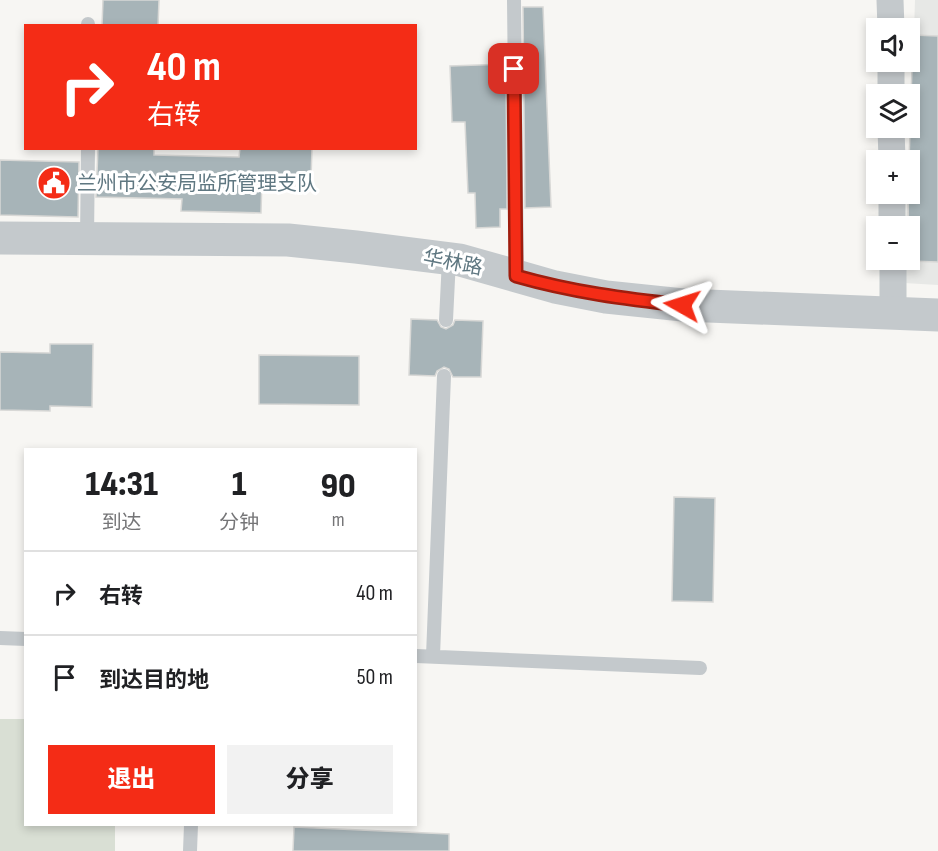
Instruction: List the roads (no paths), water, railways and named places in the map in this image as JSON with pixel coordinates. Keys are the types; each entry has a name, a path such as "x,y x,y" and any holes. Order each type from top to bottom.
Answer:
{"street":[{"path":"890,0 891,18"},
{"name":"华林路","path":"0,238 288,240 460,260 555,287 606,297 682,305 938,315"},
{"path":"892,270 893,314"}],"lane":[{"path":"514,0 516,276"},
{"path":"87,238 88,150"},
{"path":"446,320 449,259"},
{"path":"433,656 444,376"},
{"path":"0,638 24,639"},
{"path":"417,656 700,668"},
{"path":"190,851 191,826"}],"place":[{"name":"兰州市公安局监所管理支队","path":"54,183"}]}
